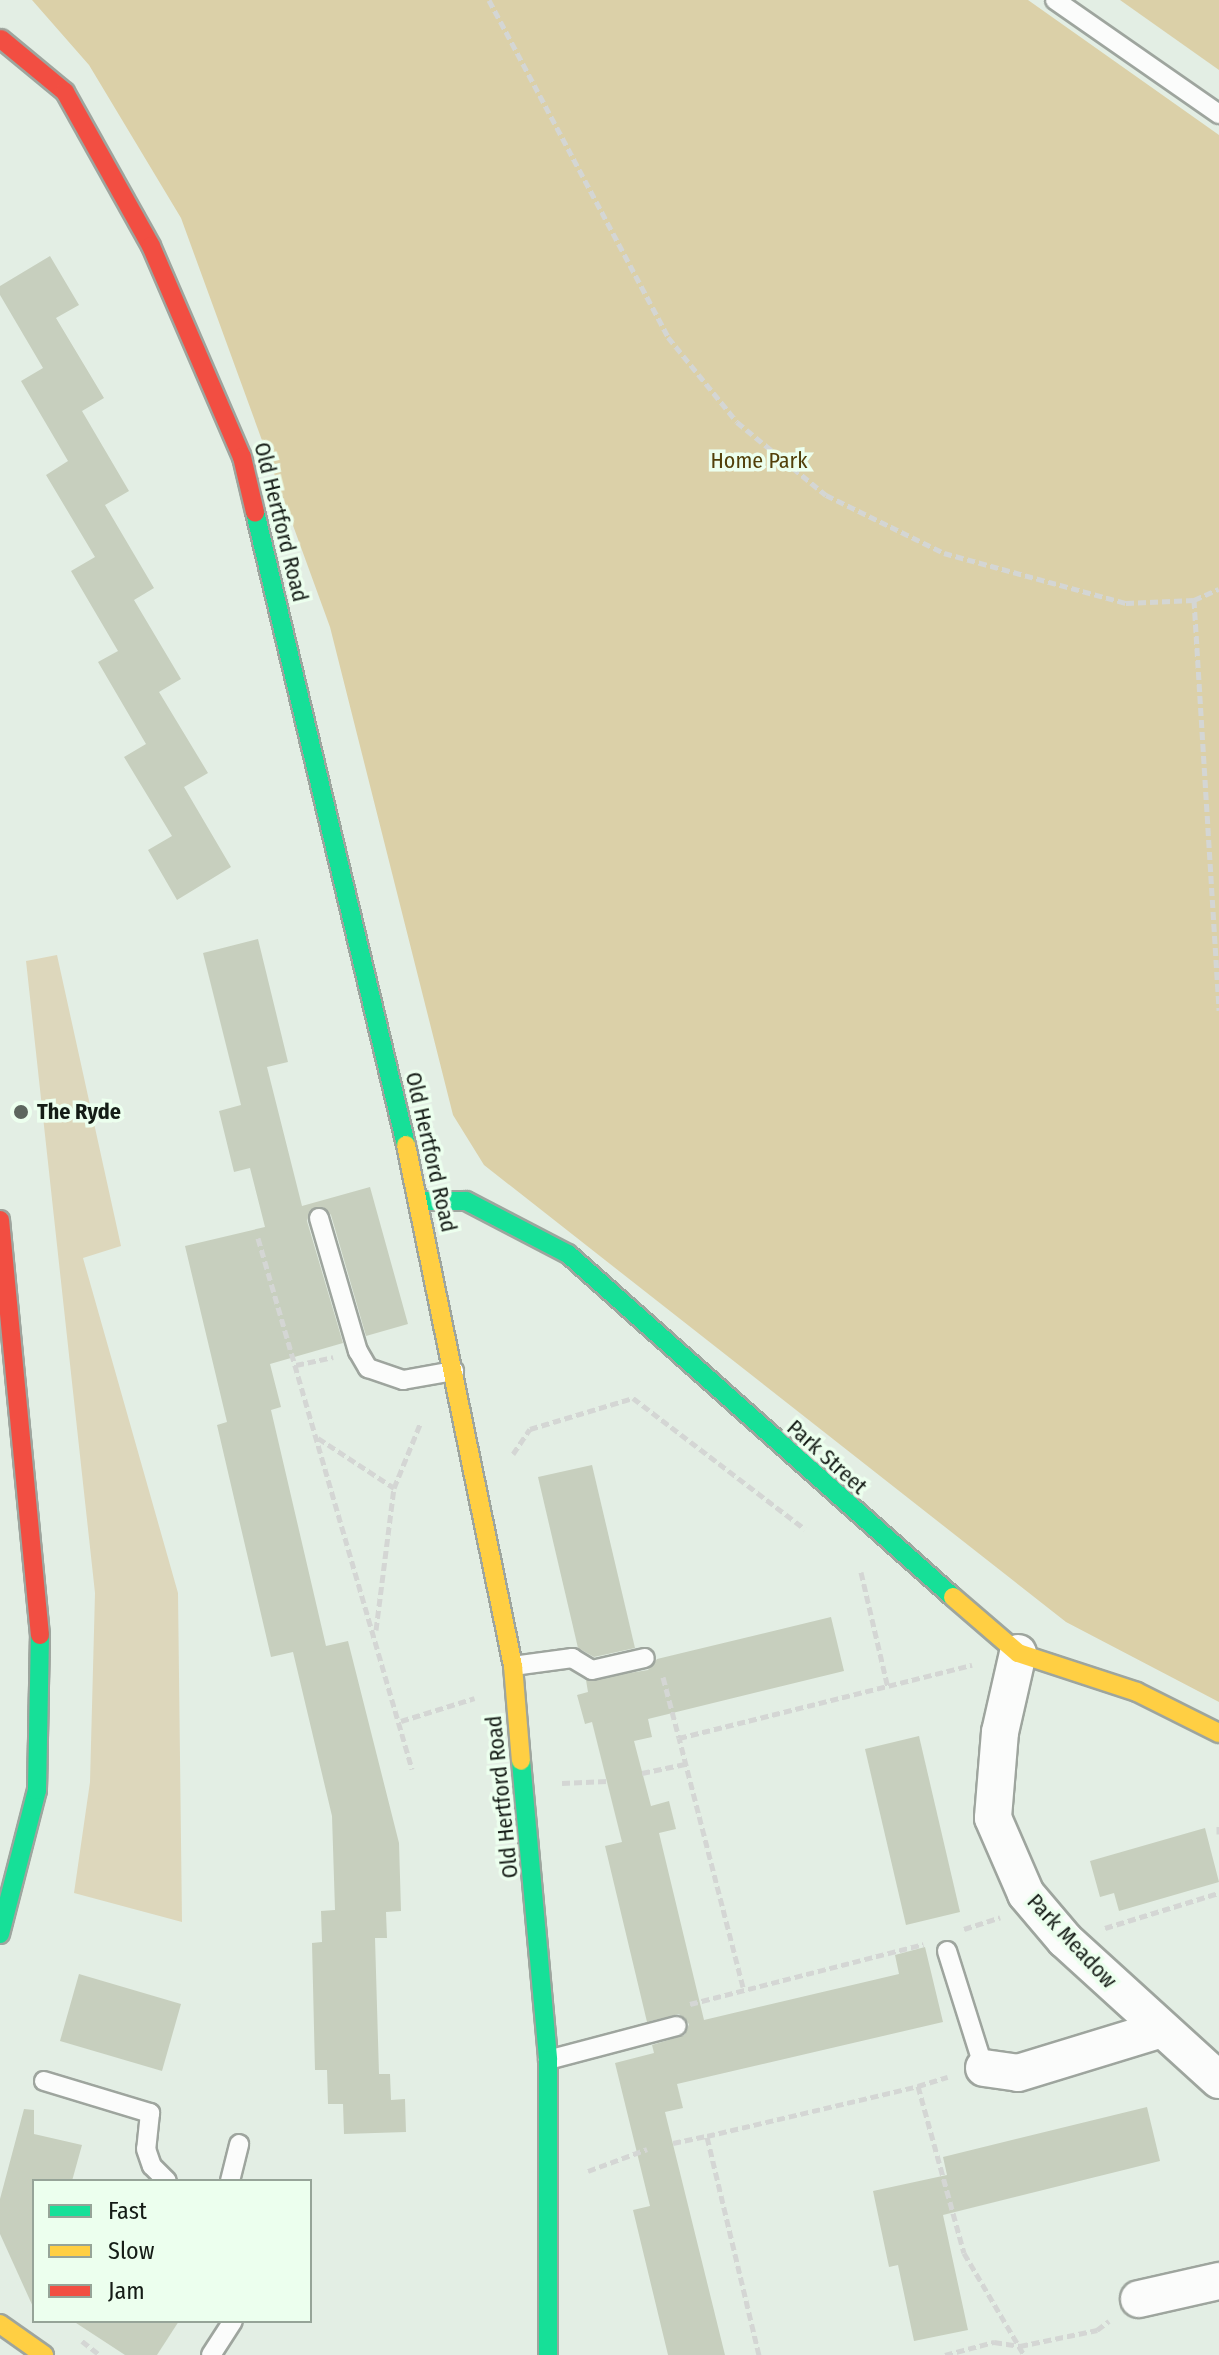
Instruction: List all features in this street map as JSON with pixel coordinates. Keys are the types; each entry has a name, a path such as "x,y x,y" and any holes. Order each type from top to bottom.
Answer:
{"street":[{"name":"Old Hertford Road","path":"1,39 65,92 151,246 242,457 419,1201 513,1666 548,2060 548,2355"},
{"name":"Park Street","path":"419,1201 466,1201 568,1254 825,1488 1018,1653 1137,1692 1219,1733"},
{"path":"0,1220 7,1332 40,1604 41,1694 37,1790 0,1934"},
{"name":"Park Meadow","path":"1018,1653 1000,1732 993,1818 1026,1894 1065,1940 1159,2030 1219,2080"},
{"path":"984,2068 1018,2073 1159,2030"},
{"path":"1139,2299 1219,2281"},
{"path":"0,2324 44,2355"}],"lane":[{"path":"1055,0 1219,114"},
{"path":"319,1218 358,1351 380,1375 403,1380 454,1371"},
{"path":"513,1666 572,1658 592,1670 645,1658"},
{"path":"947,1951 984,2068"},
{"path":"548,2060 677,2026"},
{"path":"44,2081 150,2113 146,2149 152,2166 165,2179"},
{"path":"230,2179 239,2144"},
{"path":"211,2355 232,2323"}],"path":[{"path":"489,0 668,337 737,422 826,495 944,553 1126,603 1194,600 1219,589"},
{"path":"1194,600 1219,1010"},
{"path":"258,1238 412,1769"},
{"path":"296,1365 358,1351"},
{"path":"375,1635 394,1488 425,1411 454,1371"},
{"path":"479,1500 530,1429 633,1398 810,1533"},
{"path":"317,1437 394,1488"},
{"path":"848,1562 860,1571 888,1688"},
{"path":"679,1738 1018,1653"},
{"path":"645,1658 660,1665 743,1987"},
{"path":"400,1721 515,1687"},
{"path":"642,1773 685,1764"},
{"path":"1219,1826 1219,1834"},
{"path":"1065,1940 1219,1893"},
{"path":"677,2026 693,1999 897,1949"},
{"path":"673,2143 918,2086 964,2253 1024,2355"},
{"path":"707,2136 759,2355"},
{"path":"548,2187 647,2149"},
{"path":"945,2355 994,2342 1020,2346 1097,2330 1139,2299"}],"shaded area":[{"path":"57,955 121,1246 83,1258 178,1593 182,1922 74,1893 90,1782 95,1593 26,961"}],"green space":[{"name":"Home Park","path":"32,0 1028,0 1219,135 1219,1702 1066,1622 484,1165 453,1115 330,627 181,218 89,65"},
{"path":"1120,0 1219,0 1219,70"}],"building":[{"path":"50,256 79,305 56,318 104,398 82,411 129,491 105,505 154,588 134,600 181,679 159,692 208,773 184,787 231,867 177,900 148,850 172,836 124,757 146,744 98,662 118,651 71,571 95,557 46,475 68,461 21,381 43,368 0,295 0,286"},
{"path":"258,939 288,1062 267,1067 302,1206 370,1187 408,1324 366,1336 331,1215 323,1207 311,1209 307,1221 343,1343 270,1364 281,1407 271,1410 326,1646 348,1641 399,1843 401,1911 386,1912 387,1938 375,1938 379,2074 390,2074 391,2100 405,2099 406,2132 344,2134 343,2104 328,2104 327,2070 315,2070 312,1943 322,1942 321,1911 335,1910 332,1816 293,1652 271,1657 217,1425 227,1422 185,1246 265,1227 250,1168 234,1172 219,1111 241,1105 203,953"},
{"path":"592,1465 635,1648 594,1657 578,1648 538,1477"},
{"path":"831,1617 844,1671 648,1719 652,1737 634,1741 651,1806 669,1801 676,1829 659,1833 704,2020 899,1974 895,1955 925,1947 943,2022 677,2084 683,2108 665,2112 725,2355 668,2355 633,2210 650,2206 615,2063 654,2053 652,2045 685,2035 689,2024 679,2014 647,2022 605,1846 622,1842 592,1722 585,1724 577,1695 588,1692 586,1680 648,1670 657,1659"},
{"path":"919,1736 960,1912 906,1925 865,1749"},
{"path":"1205,1828 1219,1882 1119,1911 1114,1893 1100,1897 1090,1861"},
{"path":"79,1974 181,2004 162,2071 60,2041"},
{"path":"1147,2107 1160,2161 943,2215 968,2330 914,2341 898,2265 889,2267 873,2191 947,2175 943,2157"},
{"path":"24,2109 34,2110 34,2134 82,2145 73,2179 32,2179 32,2305 0,2234 0,2199"},
{"path":"76,2323 178,2323 157,2355 125,2355"}],"traffic: fast":[{"path":"255,512 406,1145"},
{"path":"419,1201 466,1201 568,1254 953,1597"},
{"path":"0,1934 37,1790 40,1635"},
{"path":"521,1761 548,2060 548,2355"}],"traffic: slow":[{"path":"406,1145 513,1666 521,1761"},
{"path":"953,1597 1018,1653 1137,1692 1219,1733"},
{"path":"0,2324 44,2355"}],"traffic: jam":[{"path":"1,39 65,92 151,246 242,457 255,512"},
{"path":"0,1220 40,1635"}],"place":[{"name":"The Ryde","path":"21,1112"}]}
